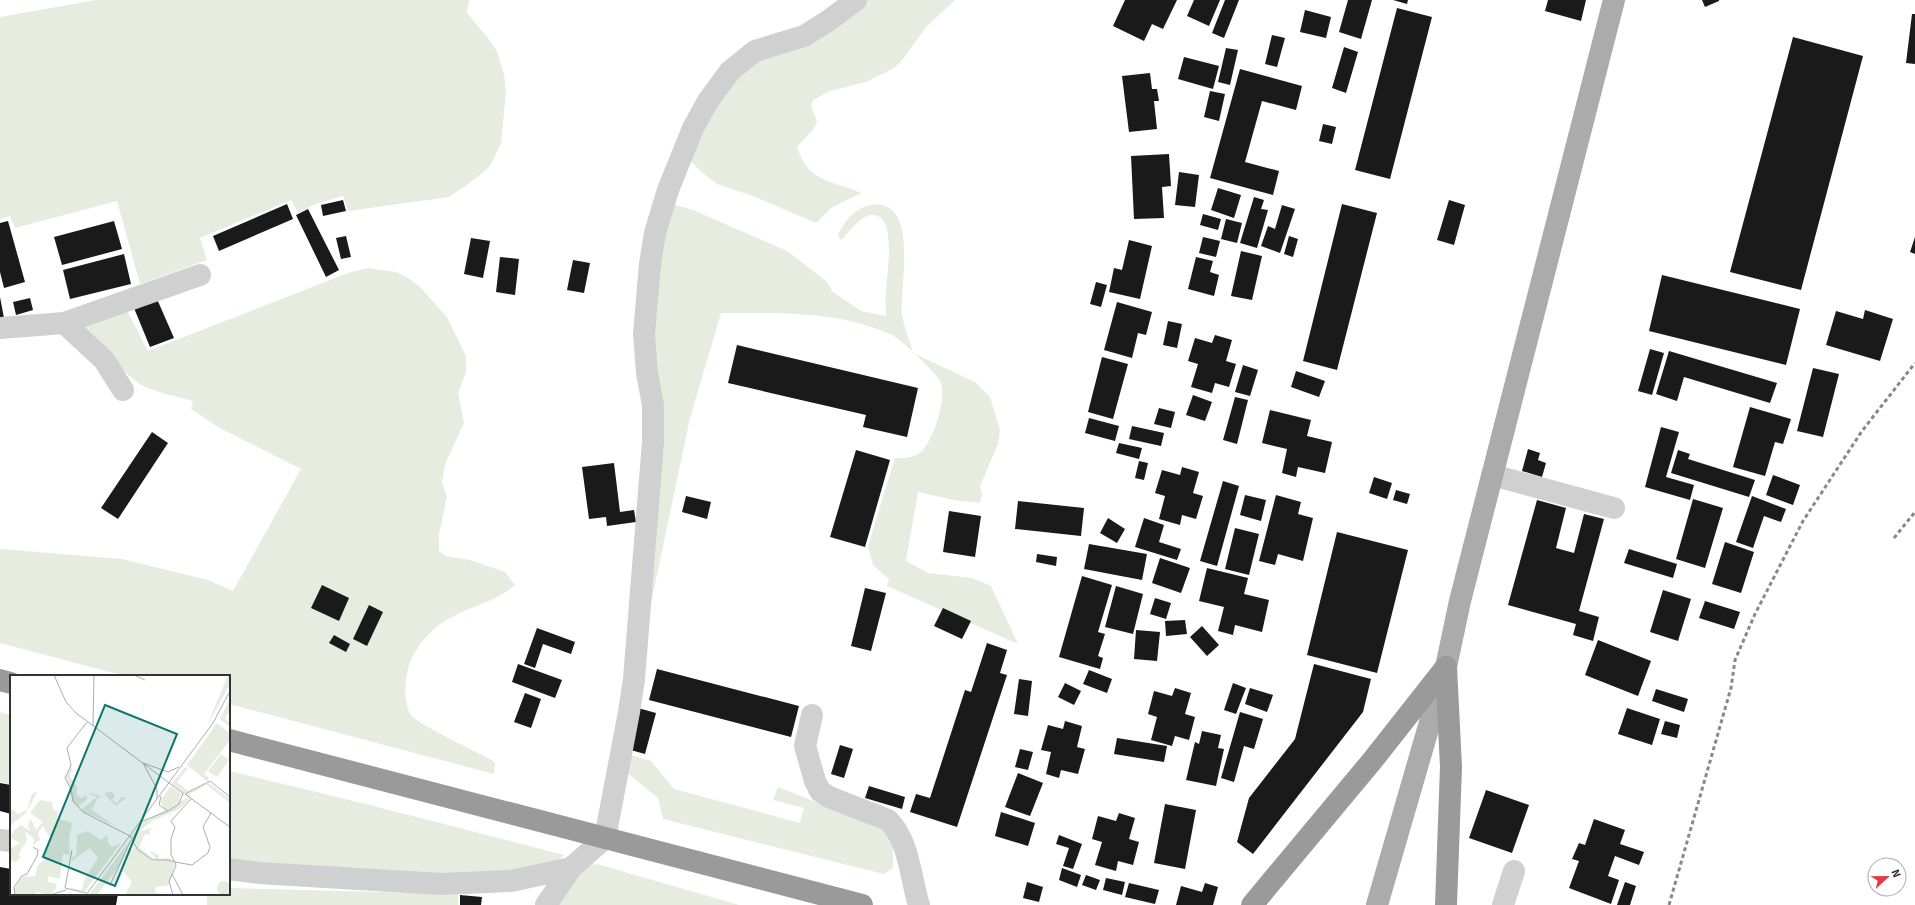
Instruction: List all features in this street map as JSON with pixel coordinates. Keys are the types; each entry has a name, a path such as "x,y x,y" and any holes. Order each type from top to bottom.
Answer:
{"highway":[{"path":"1252,905 1372,761 1446,667"},
{"path":"1446,667 1451,767 1446,905"},
{"path":"0,680 10,683"},
{"path":"230,740 862,905"},
{"path":"789,887 805,905"}],"main road":[{"path":"1377,905 1446,667 1460,601 1614,0"}],"street":[{"path":"546,905 571,868 605,838 629,712 634,679 653,442 653,405 646,373 644,334 655,233 668,190 693,128 708,101 730,71 755,51 804,36 828,21 856,0"},
{"path":"0,328 64,323 200,276"},
{"path":"64,323 104,360 123,390"},
{"path":"1492,475 1614,508"},
{"path":"812,715 804,746 815,781 820,791 829,797 888,820 894,826 904,845 919,905"},
{"path":"0,840 10,841"},
{"path":"230,869 259,874 441,884 511,881 571,868"},
{"path":"1503,905 1514,871"}],"shaded area":[{"path":"96,0 469,0 467,13 497,51 504,74 506,92 501,143 490,166 475,179 449,197 348,211 343,196 315,204 298,213 291,200 200,238 207,260 140,284 117,201 15,228 10,216 0,219 0,17"},
{"path":"863,0 955,0 926,27 903,59 894,68 866,82 830,91 813,100 811,106 817,122 813,130 797,147 802,159 814,174 822,179 861,193 831,208 816,223 753,196 717,184 686,157 739,70"},
{"path":"672,204 693,210 787,251 826,281 833,292 861,311 886,316 889,247 888,234 885,224 880,217 871,215 863,218 841,240 838,235 850,216 859,209 870,205 886,206 896,215 902,229 904,266 902,315 913,352 892,335 851,321 829,317 786,313 721,313 690,418 644,637 656,377 653,292"},
{"path":"368,268 396,272 410,279 421,288 447,317 466,356 466,372 458,393 464,423 445,464 442,483 447,497 439,534 439,551 446,556 470,560 505,572 515,585 490,601 454,616 433,630 422,642 410,662 405,692 408,709 410,714 415,719 495,762 494,774 230,704 230,675 121,675 0,643 0,549 122,559 208,580 233,591 301,469 218,427 191,409 193,401 145,387 140,384 131,378 94,338 78,324 126,308 148,351 348,273"},
{"path":"915,354 975,382 990,397 1000,430 998,444 980,486 982,495 980,503 954,500 918,492 906,561 928,573 972,578 991,586 1018,644 887,586 889,579 873,565 868,546 895,458 912,457 926,447 941,407 942,388 940,381"},
{"path":"0,712 10,715 10,785 0,782"},
{"path":"628,754 651,761 674,789 800,823 804,808 773,800 778,787 881,828 893,844 893,868 884,874 663,819 658,798 624,770"},
{"path":"230,771 366,804 564,855 558,860 510,874 399,873 251,862 230,858"},
{"path":"597,864 739,905 553,905 587,866"},
{"path":"230,888 458,894 458,905 207,905 207,895 230,895"}],"building":[{"path":"1125,0 1177,0 1163,29 1152,24 1144,41 1113,26"},
{"path":"1194,0 1220,0 1209,26 1187,16"},
{"path":"1225,0 1239,0 1224,38 1212,33"},
{"path":"1348,0 1372,0 1361,39 1339,32"},
{"path":"1393,0 1408,0 1407,4"},
{"path":"1548,0 1586,0 1581,21 1545,11"},
{"path":"1702,0 1719,0 1719,1 1705,7"},
{"path":"1397,8 1432,17 1390,179 1355,170"},
{"path":"1305,10 1331,17 1326,38 1300,32"},
{"path":"1912,14 1915,14 1915,64 1906,63"},
{"path":"1272,35 1285,38 1277,67 1265,64"},
{"path":"1793,37 1863,56 1801,290 1730,272"},
{"path":"1344,47 1358,52 1346,93 1332,88"},
{"path":"1226,48 1238,50 1230,85 1218,82"},
{"path":"1184,57 1219,66 1213,89 1178,79"},
{"path":"1240,69 1302,86 1296,110 1262,101 1245,162 1279,171 1273,195 1210,178"},
{"path":"1150,73 1152,89 1157,89 1159,101 1154,101 1157,129 1129,132 1122,76"},
{"path":"1210,91 1225,94 1219,121 1204,117"},
{"path":"1323,124 1336,127 1332,144 1319,141"},
{"path":"1169,154 1171,186 1162,187 1164,218 1134,219 1131,156"},
{"path":"1179,172 1199,175 1195,207 1175,205"},
{"path":"1218,188 1241,195 1234,218 1211,210"},
{"path":"1254,197 1264,200 1261,209 1268,210 1257,248 1240,243"},
{"path":"343,200 346,211 323,216 321,205"},
{"path":"1449,200 1465,205 1454,245 1437,240"},
{"path":"287,204 293,219 219,251 213,236"},
{"path":"1342,204 1377,213 1337,370 1303,361"},
{"path":"1282,205 1295,209 1280,253 1261,246 1268,226 1275,229"},
{"path":"308,209 339,270 326,277 296,215"},
{"path":"1203,214 1221,219 1218,230 1200,225"},
{"path":"1226,219 1242,223 1237,243 1221,239"},
{"path":"8,221 25,282 4,288 0,272 0,223"},
{"path":"114,221 122,249 62,265 54,237"},
{"path":"346,236 351,257 341,259 336,238"},
{"path":"1289,236 1298,239 1293,257 1284,254"},
{"path":"1203,237 1220,241 1216,257 1199,253"},
{"path":"1915,237 1915,254 1910,252"},
{"path":"471,238 490,241 483,278 464,274"},
{"path":"1129,240 1152,246 1140,299 1109,292 1114,268 1122,270"},
{"path":"1241,251 1262,256 1252,300 1231,296"},
{"path":"124,254 131,284 70,299 63,270"},
{"path":"500,257 519,259 515,295 496,292"},
{"path":"1196,257 1213,261 1210,272 1219,275 1214,296 1188,289"},
{"path":"573,260 590,263 584,293 567,290"},
{"path":"1662,275 1800,309 1786,365 1649,331"},
{"path":"1096,282 1107,285 1101,307 1090,304"},
{"path":"0,297 4,318 0,318"},
{"path":"30,298 33,310 16,315 13,302"},
{"path":"157,299 174,338 150,347 134,308"},
{"path":"1117,302 1152,312 1146,335 1138,333 1132,358 1104,350"},
{"path":"1865,310 1893,319 1880,361 1826,345 1836,311 1863,319"},
{"path":"1168,321 1182,324 1177,348 1163,345"},
{"path":"1215,335 1232,340 1226,361 1236,364 1229,387 1215,383 1212,393 1191,387 1198,364 1188,361 1195,338 1212,343"},
{"path":"737,345 918,388 907,437 863,427 866,415 728,383"},
{"path":"1650,349 1664,353 1652,395 1638,391"},
{"path":"1669,351 1777,383 1770,403 1684,377 1677,401 1656,394"},
{"path":"1102,357 1128,364 1113,419 1088,412"},
{"path":"1243,365 1258,370 1250,396 1235,392"},
{"path":"1813,368 1839,374 1823,437 1797,431"},
{"path":"1296,371 1325,381 1319,397 1291,387"},
{"path":"1193,395 1212,402 1205,421 1186,415"},
{"path":"1235,397 1248,400 1237,444 1223,440"},
{"path":"1750,407 1791,419 1783,444 1775,442 1765,476 1733,467"},
{"path":"1159,408 1175,412 1171,428 1154,424"},
{"path":"1270,410 1311,420 1307,436 1332,442 1325,473 1298,467 1296,477 1282,473 1287,449 1262,443"},
{"path":"1089,418 1119,426 1115,441 1085,433"},
{"path":"1132,426 1164,433 1161,446 1129,439"},
{"path":"1661,427 1679,432 1666,477 1694,485 1690,500 1645,487"},
{"path":"152,432 168,443 118,519 101,508"},
{"path":"1119,443 1142,448 1139,459 1116,453"},
{"path":"1528,449 1540,453 1538,460 1546,463 1542,477 1522,471"},
{"path":"856,450 890,460 865,547 830,537"},
{"path":"1678,450 1690,454 1688,459 1755,480 1749,497 1671,473"},
{"path":"1139,461 1148,463 1144,480 1135,478"},
{"path":"614,463 620,512 634,510 636,522 607,526 606,517 589,519 582,467"},
{"path":"1182,467 1199,472 1193,493 1203,496 1196,519 1182,515 1180,525 1159,519 1165,496 1155,493 1162,470 1180,475"},
{"path":"1773,475 1800,485 1793,505 1766,495"},
{"path":"1374,477 1392,483 1387,499 1369,493"},
{"path":"1223,481 1239,486 1217,566 1200,561"},
{"path":"1396,490 1410,494 1407,504 1393,500"},
{"path":"1245,495 1266,500 1261,521 1240,515"},
{"path":"1276,495 1301,502 1298,514 1313,518 1303,561 1278,554 1275,565 1259,561"},
{"path":"686,496 711,502 707,519 682,512"},
{"path":"1752,496 1786,509 1781,522 1764,516 1753,548 1736,542"},
{"path":"1693,499 1723,508 1705,568 1676,559"},
{"path":"1537,500 1566,508 1556,548 1574,553 1584,514 1604,519 1579,611 1599,617 1593,641 1573,635 1576,624 1508,605"},
{"path":"1018,501 1084,508 1081,536 1015,529"},
{"path":"949,511 981,516 975,557 943,552"},
{"path":"1108,518 1125,529 1117,543 1100,533"},
{"path":"1144,518 1164,525 1159,542 1181,549 1177,560 1135,547"},
{"path":"1235,528 1259,534 1249,575 1225,569"},
{"path":"1337,532 1408,550 1377,673 1307,655"},
{"path":"1725,542 1754,552 1741,593 1712,584"},
{"path":"1089,544 1147,554 1142,580 1084,569"},
{"path":"1629,549 1677,564 1673,578 1624,563"},
{"path":"1037,554 1057,557 1056,566 1036,562"},
{"path":"1160,558 1190,568 1181,593 1152,583"},
{"path":"1207,568 1248,578 1244,594 1269,600 1262,632 1235,625 1233,635 1218,631 1224,607 1199,601"},
{"path":"1082,576 1112,585 1098,632 1105,634 1098,656 1103,658 1100,669 1059,657"},
{"path":"322,585 349,598 339,621 311,608"},
{"path":"1116,586 1143,594 1133,634 1105,627"},
{"path":"865,588 886,593 871,651 851,646"},
{"path":"1663,590 1691,599 1678,641 1650,632"},
{"path":"1155,598 1171,603 1166,619 1150,614"},
{"path":"1705,601 1740,612 1734,629 1699,618"},
{"path":"369,605 383,612 367,646 353,639"},
{"path":"943,608 971,621 962,639 934,626"},
{"path":"1185,620 1187,634 1166,636 1165,621"},
{"path":"1202,626 1219,645 1207,656 1190,637"},
{"path":"537,628 575,642 571,654 543,644 535,668 524,664"},
{"path":"1136,630 1160,632 1157,661 1134,659"},
{"path":"334,635 350,644 346,652 329,643"},
{"path":"1598,640 1651,661 1638,696 1585,675"},
{"path":"987,643 1007,650 1000,673 1007,675 957,827 910,812 916,794 930,798 965,690 971,692"},
{"path":"518,664 562,680 555,698 512,682"},
{"path":"1314,664 1371,679 1363,712 1253,854 1237,842 1249,798 1295,739"},
{"path":"657,669 799,706 791,737 649,700"},
{"path":"1089,670 1112,679 1107,693 1083,684"},
{"path":"1019,679 1032,681 1028,716 1014,714"},
{"path":"1065,683 1081,691 1074,705 1058,697"},
{"path":"1233,683 1246,688 1236,714 1224,710"},
{"path":"1175,688 1191,693 1185,714 1195,717 1189,740 1175,736 1172,746 1151,740 1157,717 1148,714 1154,691 1172,696"},
{"path":"1250,688 1273,695 1267,712 1245,704"},
{"path":"1656,689 1688,699 1684,712 1652,701"},
{"path":"525,693 541,699 531,728 514,722"},
{"path":"638,708 656,713 645,754 627,749"},
{"path":"1627,708 1660,719 1652,745 1618,734"},
{"path":"1240,712 1263,719 1254,749 1244,746 1234,782 1221,778"},
{"path":"1065,721 1082,726 1077,747 1085,749 1078,774 1061,770 1059,778 1046,774 1051,752 1041,750 1048,725 1063,729"},
{"path":"1665,721 1680,725 1677,738 1661,734"},
{"path":"1202,731 1221,735 1218,748 1224,749 1216,786 1186,780 1195,742 1199,744"},
{"path":"1117,738 1167,746 1164,762 1114,754"},
{"path":"840,745 853,749 844,778 831,774"},
{"path":"1020,749 1033,752 1028,770 1015,767"},
{"path":"1018,773 1043,783 1030,816 1005,807"},
{"path":"0,783 10,785 10,814 0,811"},
{"path":"869,786 905,797 902,809 865,798"},
{"path":"1486,790 1529,805 1512,853 1469,838"},
{"path":"1165,804 1196,810 1185,869 1154,863"},
{"path":"1001,812 1035,823 1028,846 995,836"},
{"path":"1119,813 1135,818 1129,839 1139,842 1133,865 1118,861 1116,871 1095,865 1102,842 1092,839 1098,816 1116,821"},
{"path":"1594,819 1625,830 1620,844 1644,852 1639,865 1615,856 1608,876 1619,880 1611,904 1569,888 1579,861 1572,859 1579,843 1585,845"},
{"path":"1059,835 1082,844 1073,869 1063,866 1069,848 1056,844"},
{"path":"0,867 10,869 10,895 118,895 116,905 0,905"},
{"path":"1062,868 1081,875 1077,887 1059,880"},
{"path":"1086,875 1100,880 1096,890 1082,885"},
{"path":"1106,878 1125,882 1122,895 1103,890"},
{"path":"1027,882 1043,887 1039,902 1023,898"},
{"path":"1625,882 1636,886 1630,905 1617,905"},
{"path":"1129,883 1159,890 1155,904 1125,897"},
{"path":"1205,883 1218,887 1213,905 1176,905 1181,886 1202,892"},
{"path":"460,895 482,897 481,905 460,905"}],"railway":[{"path":"1669,905 1731,688 1735,660 1755,614 1803,521 1862,431 1915,363"},
{"path":"1894,538 1915,512"}]}
